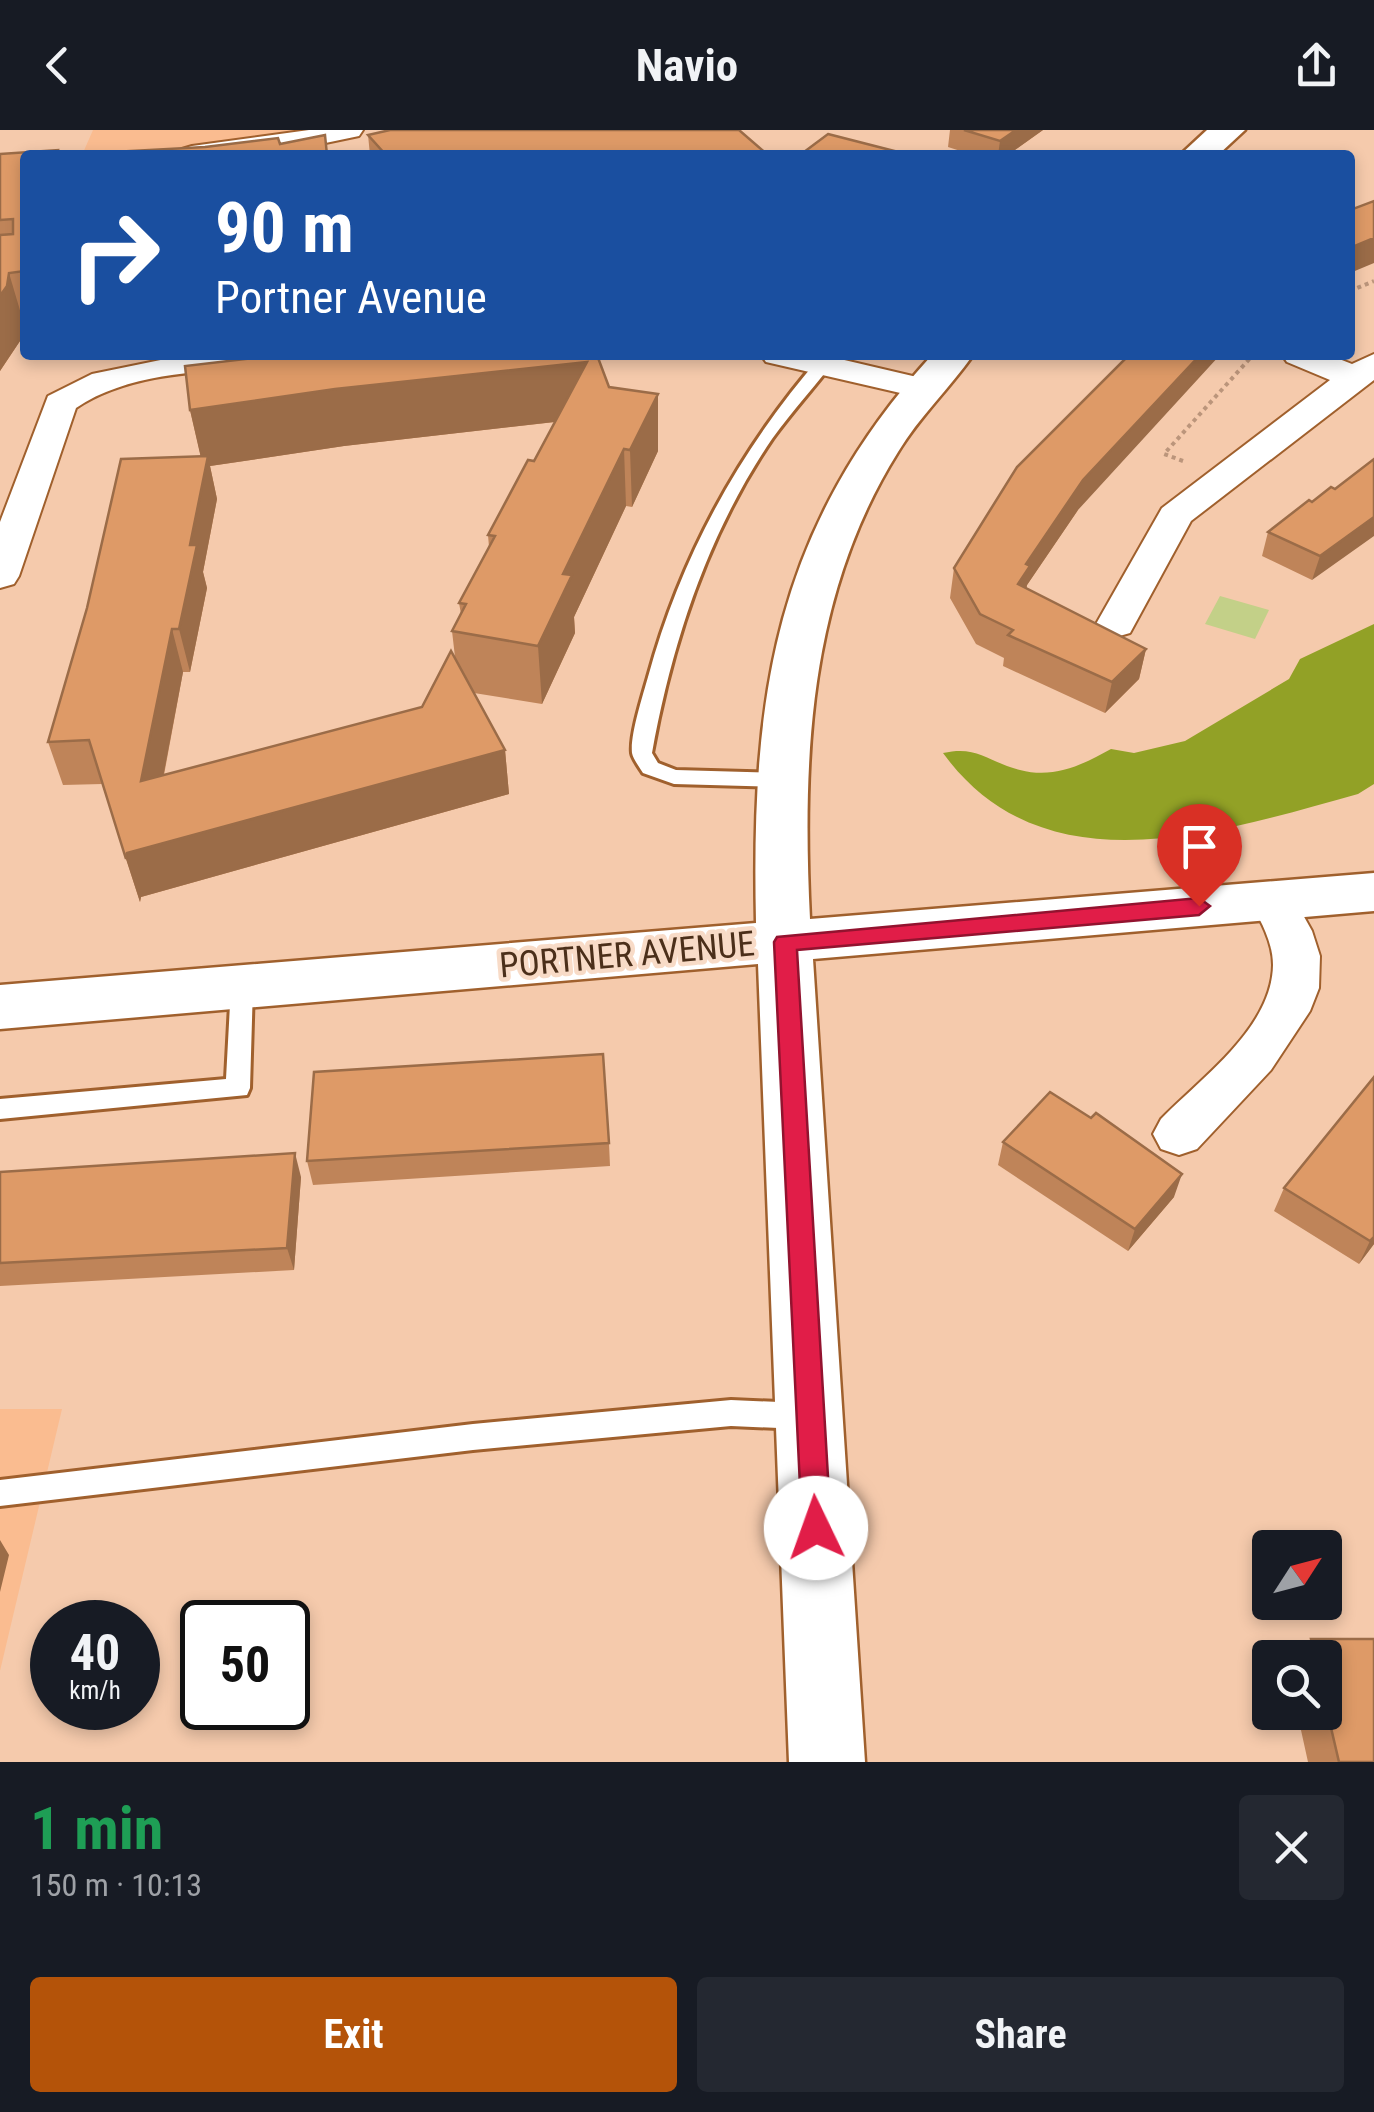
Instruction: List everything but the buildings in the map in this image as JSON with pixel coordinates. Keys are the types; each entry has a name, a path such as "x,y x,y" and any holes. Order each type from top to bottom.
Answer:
{"main road":[{"path":"1202,150 1228,130"},
{"path":"827,1762 786,942 782,780 785,718 799,633 822,560 862,477 937,371"},
{"name":"PORTNER AVENUE","path":"0,1008 1374,892"}],"street":[{"path":"236,150 349,130"},
{"path":"0,576 60,403 72,392 108,378 244,360"},
{"path":"826,360 937,371"},
{"path":"1319,360 1364,371"},
{"path":"1116,624 1175,516 1219,478 1364,371"},
{"path":"1179,1134 1277,1027 1292,997 1297,965 1287,925 1272,900"}],"lane":[{"path":"782,780 674,776 650,768 642,753 688,582 769,430 826,360"},
{"path":"0,1109 238,1088 242,986"},
{"path":"0,1493 473,1437 731,1413 811,1416"}],"path":[{"path":"1219,478 1164,454 1249,360"}],"shaded area":[{"path":"93,130 349,130 223,150 84,150"},
{"path":"0,1409 62,1409 0,1671"}],"green space":[{"path":"1220,596 1269,610 1255,639 1205,624"},
{"path":"1374,624 1374,784 1358,794 1193,834 1137,840 1082,837 1031,823 984,796 943,753 965,751 1009,767 1044,773 1078,765 1111,749 1134,753 1185,741 1289,679 1300,659"}],"route":[{"path":"816,1528 786,942 1199,906"}]}
